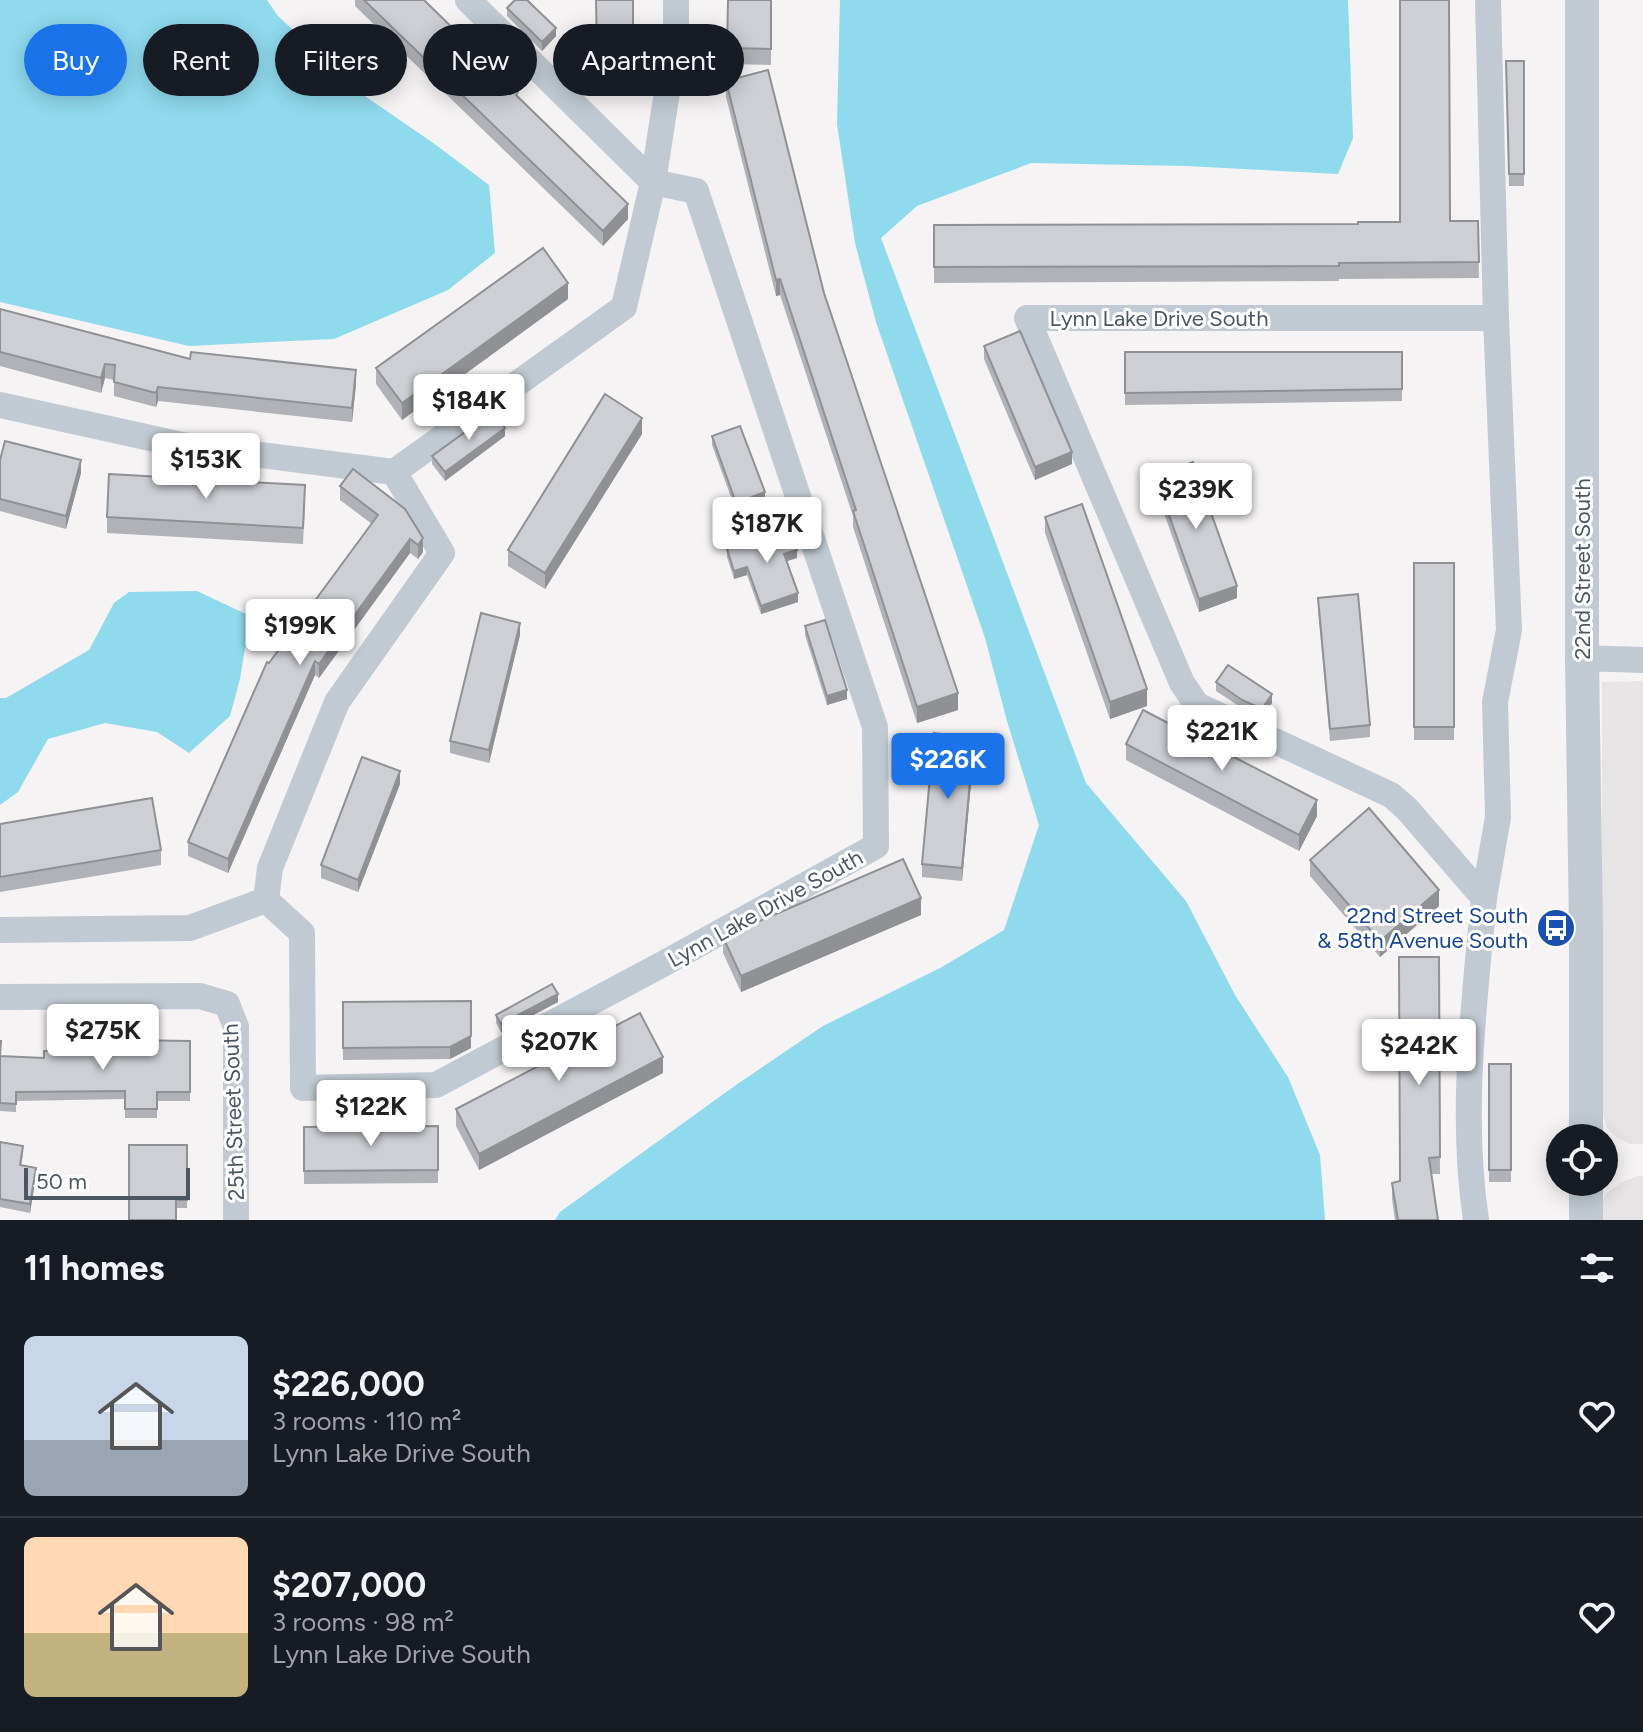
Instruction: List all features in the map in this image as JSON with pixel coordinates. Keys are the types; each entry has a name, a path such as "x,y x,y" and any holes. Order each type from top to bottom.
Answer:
{"street":[{"path":"468,0 653,182"},
{"path":"0,405 182,445 394,472 624,307 653,182 676,34 676,0"},
{"path":"1476,1220 1470,1143 1472,1017 1484,898 1498,817 1495,702 1509,630 1496,318 1488,0"},
{"name":"22nd Street South","path":"1582,0 1586,1124"},
{"name":"Lynn Lake Drive South","path":"266,900 302,933 303,1088 436,1085 876,846 875,727 696,191 653,182"},
{"name":"Lynn Lake Drive South","path":"1484,898 1407,809 1391,795 1197,705 1182,683 1027,318 1496,318"},
{"path":"0,930 190,928 266,900 270,868 337,702 442,553 394,472"},
{"path":"1582,658 1643,660"},
{"name":"25th Street South","path":"0,997 200,996 227,1004 236,1027 236,1220"},
{"path":"1586,1196 1586,1220"}],"shaded area":[{"path":"1643,681 1643,1144 1630,1144 1618,1138 1618,1124 1606,1124 1602,1110 1602,682"},
{"path":"1643,1176 1643,1220 1599,1220 1599,1208 1605,1196 1618,1196 1620,1183"}],"water":[{"path":"0,0 267,0 287,24 275,24 275,96 365,96 489,185 495,253 448,290 334,339 189,346 0,302"},
{"path":"840,0 1348,0 1353,138 1338,174 1187,166 1031,163 917,206 881,238 1086,783 1186,901 1235,995 1288,1077 1320,1155 1325,1220 555,1220 560,1212 823,1026 942,967 1004,930 1039,825 985,638 876,322 855,243 837,124"},
{"path":"197,591 250,616 240,679 230,716 189,753 157,732 105,723 48,739 18,792 0,805 0,698 6,698 89,650 114,603 129,592"}],"building":[{"path":"364,0 424,0 449,24 423,24 423,57 407,42 407,24 389,24"},
{"path":"515,0 527,0 553,25 553,31 542,42 537,37 537,24 523,24 507,8"},
{"path":"596,0 633,0 633,24 596,24"},
{"path":"728,0 771,0 771,49 744,48 744,24 728,24"},
{"path":"1400,0 1449,0 1450,221 1478,221 1479,262 1339,263 1339,266 934,267 934,225 1400,222"},
{"path":"1506,61 1524,61 1524,174 1509,174"},
{"path":"768,70 824,293 958,693 917,707 780,279 776,280 730,96 744,96 744,76"},
{"path":"463,96 517,96 628,204 603,231"},
{"path":"543,248 568,283 402,403 376,368"},
{"path":"0,309 190,359 191,352 356,370 352,408 158,387 156,393 114,382 115,365 105,364 101,378 0,352"},
{"path":"1020,331 1072,452 1035,467 984,346"},
{"path":"1125,352 1402,352 1402,389 1125,393"},
{"path":"605,394 642,418 545,573 508,550"},
{"path":"493,412 505,428 445,472 432,456"},
{"path":"740,426 765,492 736,503 712,436"},
{"path":"5,441 81,460 66,516 0,499 0,460"},
{"path":"1193,462 1237,586 1199,599 1155,476"},
{"path":"353,469 405,509 423,538 418,545 410,539 319,664 315,661 228,859 188,842 267,662 378,515 340,486"},
{"path":"109,474 305,485 303,528 107,517"},
{"path":"1082,504 1147,689 1110,702 1045,517"},
{"path":"789,527 797,550 784,554 798,593 761,606 747,567 734,571 727,549"},
{"path":"1414,563 1454,563 1454,727 1414,727"},
{"path":"1358,594 1370,725 1330,729 1318,598"},
{"path":"481,613 520,623 489,750 450,741"},
{"path":"825,620 847,690 827,696 805,626"},
{"path":"1228,665 1272,694 1262,709 1216,682"},
{"path":"1143,710 1317,800 1299,835 1126,744"},
{"path":"934,733 974,738 962,868 922,864"},
{"path":"362,757 400,771 358,880 321,865"},
{"path":"152,798 161,850 0,877 0,824"},
{"path":"1369,808 1439,890 1380,941 1310,860"},
{"path":"903,859 921,898 741,976 723,937"},
{"path":"1399,957 1439,957 1440,1157 1429,1158 1438,1220 1398,1220 1392,1183 1400,1181"},
{"path":"552,984 558,994 501,1024 496,1015"},
{"path":"471,1001 471,1036 450,1047 343,1048 343,1002"},
{"path":"640,1013 663,1057 479,1154 456,1109"},
{"path":"126,1040 190,1041 190,1092 157,1092 157,1109 125,1109 125,1091 16,1092 16,1104 0,1103 0,1056 44,1058 44,1051 125,1050"},
{"path":"1489,1064 1511,1064 1511,1170 1489,1170"},
{"path":"438,1126 438,1170 304,1171 304,1127"},
{"path":"0,1142 23,1146 20,1165 36,1168 30,1204 0,1199"},
{"path":"129,1145 187,1145 187,1200 176,1200 176,1220 129,1220"}],"place":[{"name":"22nd Street South & 58th Avenue South","path":"1556,928"}]}
